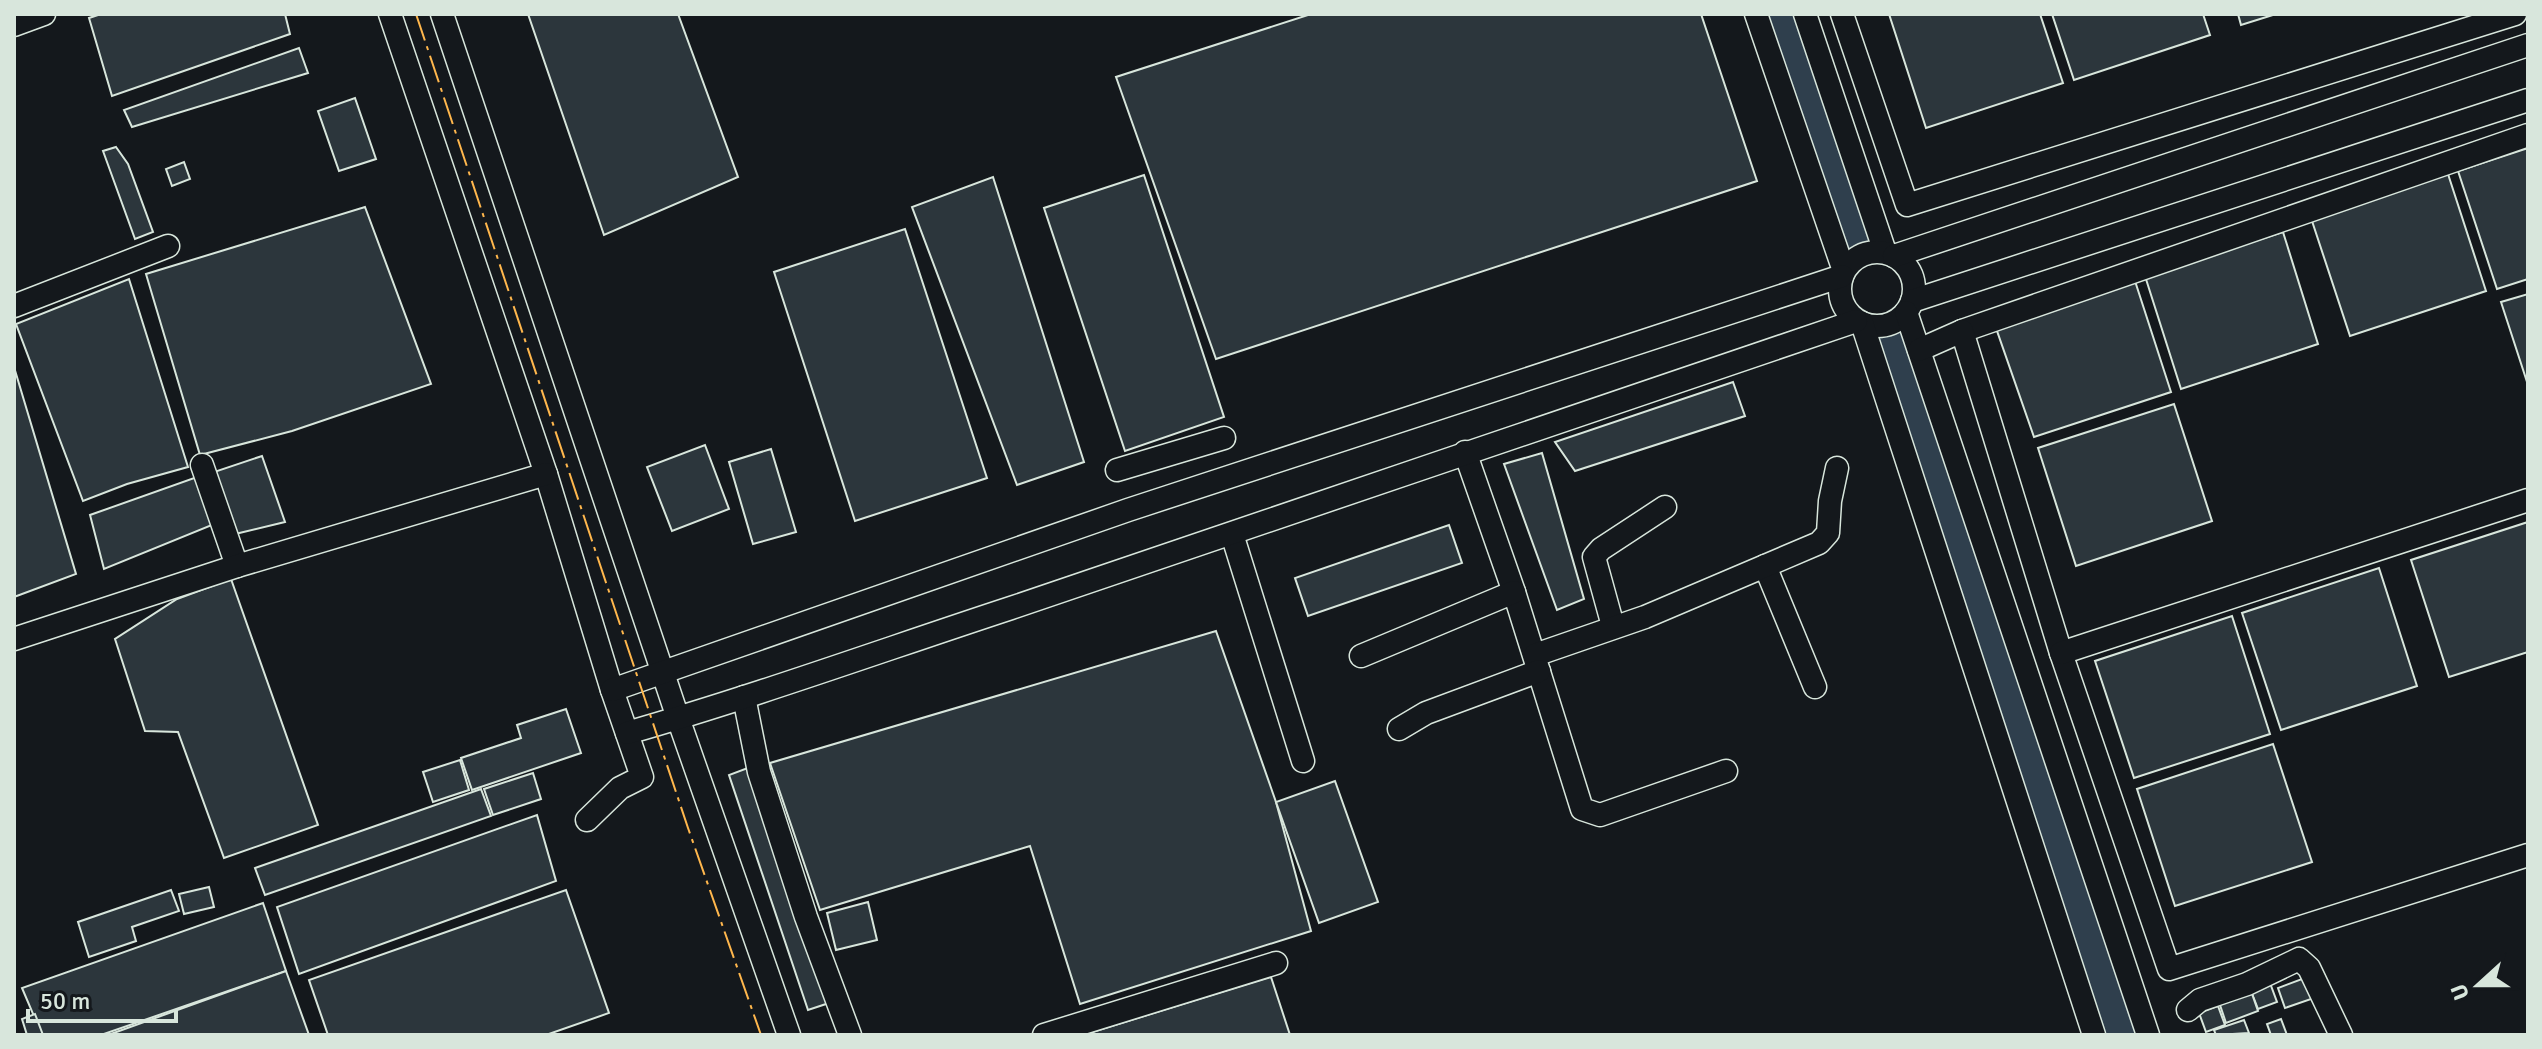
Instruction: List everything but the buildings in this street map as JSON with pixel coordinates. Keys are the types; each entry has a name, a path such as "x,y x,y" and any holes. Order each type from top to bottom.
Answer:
{"street":[{"path":"14,25 44,14"},
{"path":"390,14 546,474 642,777 620,788 587,820"},
{"path":"442,14 678,718 789,1035"},
{"path":"1756,14 1843,274 1840,296 1843,306 1859,322 2094,1035"},
{"path":"627,733 744,697 1859,322 1881,327 1899,319 1909,307 1914,291 1909,270 1889,254 1805,14"},
{"path":"1842,14 1907,205 2515,14"},
{"path":"612,690 1128,510 1843,274 1857,257 1866,253 1889,254 2528,45"},
{"path":"1909,307 2528,100"},
{"path":"1919,350 1962,331 2528,135"},
{"path":"16,298 168,246"},
{"path":"1909,307 1919,350 2148,1035"},
{"path":"1962,331 2061,653 2169,969 2528,855"},
{"path":"1117,470 1224,438"},
{"path":"1465,452 1514,592 1582,809 1600,815 1726,771"},
{"path":"202,465 237,566"},
{"path":"1399,729 1426,713 1613,626 1645,617 1819,543 1828,533 1830,501 1837,468"},
{"path":"14,639 237,566 546,474"},
{"path":"2061,653 2528,500"},
{"path":"1613,626 1594,557 1601,549 1665,507"},
{"path":"1232,534 1303,761"},
{"path":"1765,566 1815,687"},
{"path":"1361,656 1514,592"},
{"path":"744,697 759,772 806,917 850,1035"},
{"path":"2188,1010 2200,1000 2247,984 2299,959 2309,968 2341,1035"},
{"path":"1044,1035 1276,963"}],"waterway":[{"path":"1786,14 1861,236"},
{"path":"1888,336 2122,1035"}],"power":[{"path":"416,14 688,828 761,1035"}]}
